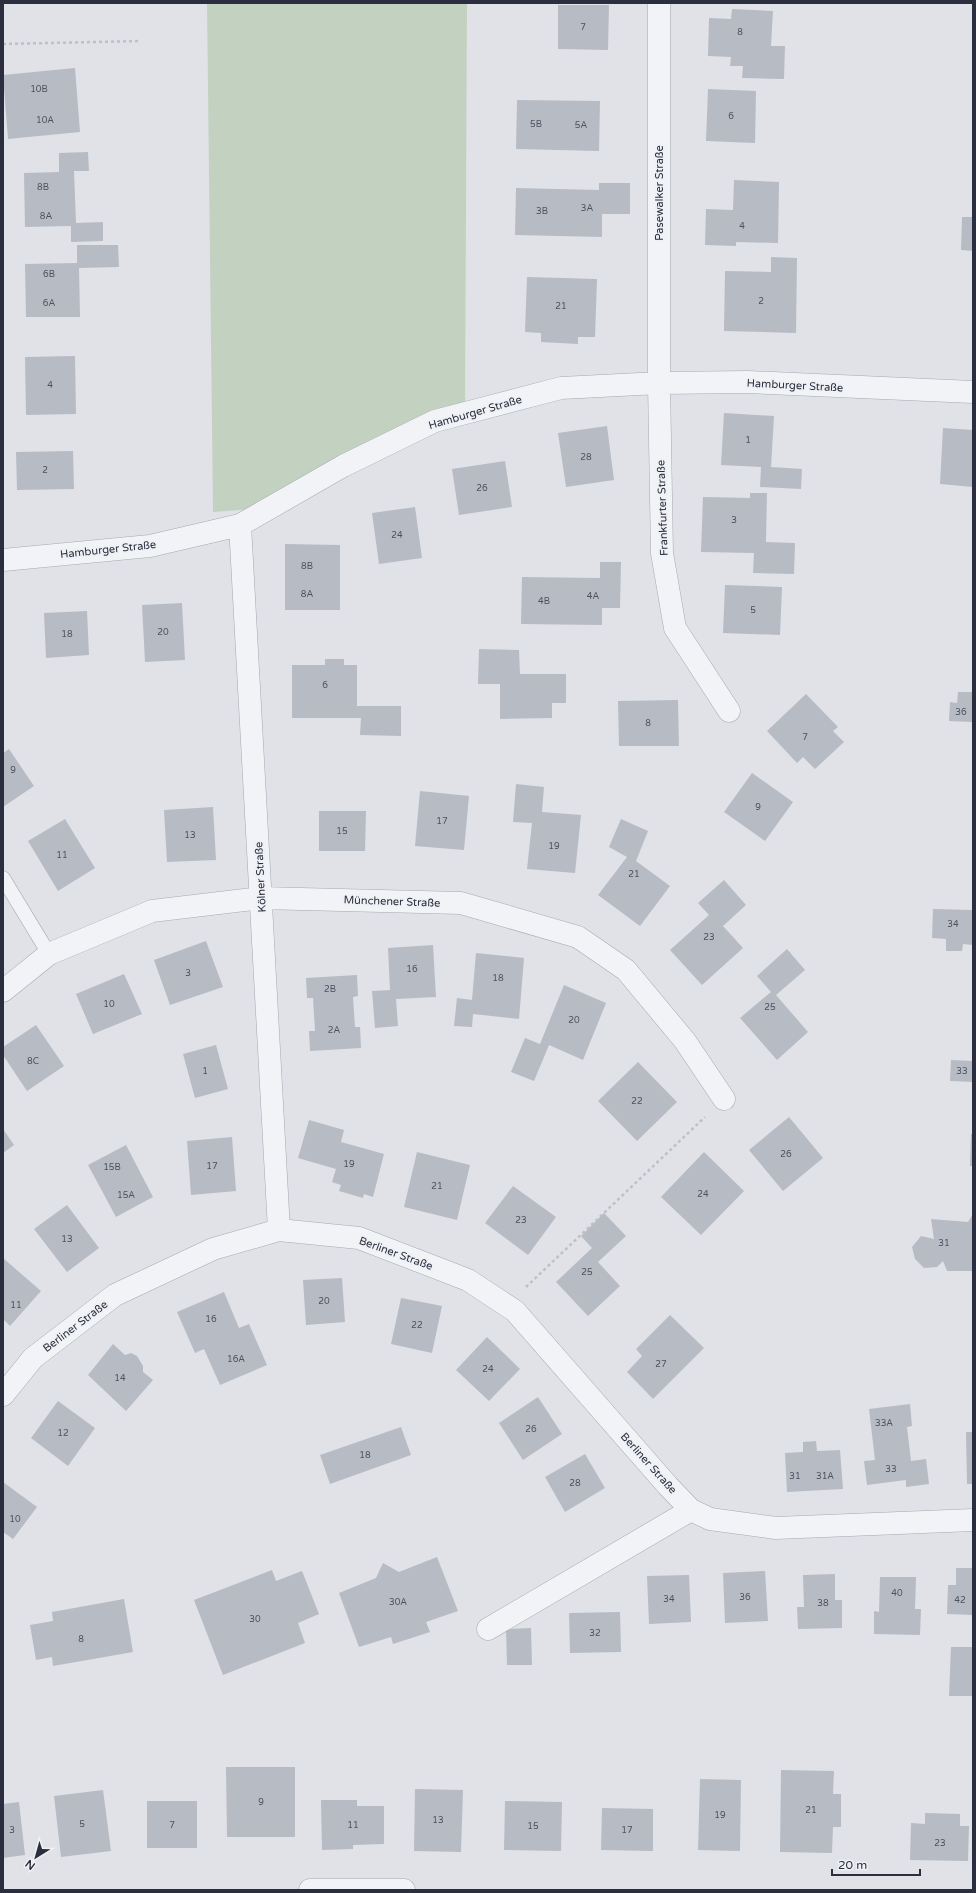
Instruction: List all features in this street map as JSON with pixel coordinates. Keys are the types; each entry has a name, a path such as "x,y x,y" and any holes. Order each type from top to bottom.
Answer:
{"street":[{"name":"Pasewalker Straße","path":"659,3 659,383"},
{"name":"Hamburger Straße","path":"3,560 150,546 240,525 343,466 435,421 561,388 659,383 748,382 973,392"},
{"name":"Frankfurter Straße","path":"659,383 662,553 675,628 729,711"},
{"name":"Kölner Straße","path":"240,525 279,1230"},
{"name":"Münchener Straße","path":"3,991 49,954 152,911 261,898 461,903 578,937 626,970 685,1041 724,1099"},
{"name":"Berliner Straße","path":"3,1394 33,1358 115,1295 213,1249 279,1230 359,1238 468,1280 515,1311 668,1486 691,1510 710,1519 776,1528 973,1520"},
{"path":"488,1629 691,1510"},
{"path":"310,1890 404,1890"}],"lane":[{"path":"3,878 49,954"}],"path":[{"path":"3,44 141,41"},
{"path":"506,1305 724,1099"}],"green space":[{"path":"207,3 467,3 465,415 277,507 213,512"}],"building":[{"path":"558,5 609,5 608,50 558,49"},
{"path":"732,9 773,11 771,46 785,46 784,79 742,78 743,66 730,66 731,57 708,56 709,18 731,19"},
{"path":"75,68 80,132 8,139 3,75"},
{"path":"708,89 756,91 755,143 706,141"},
{"path":"517,100 600,101 599,151 516,149"},
{"path":"88,152 89,171 74,171 76,223 103,222 103,241 71,242 71,226 25,227 24,173 59,172 59,153"},
{"path":"734,180 779,182 778,243 736,242 736,246 705,245 706,209 733,210"},
{"path":"599,183 630,183 630,214 602,214 602,237 515,235 516,188 599,190"},
{"path":"962,217 973,217 973,251 961,250"},
{"path":"77,245 118,245 119,267 79,268 80,317 26,317 25,264 77,263"},
{"path":"771,257 797,258 796,333 724,331 725,271 771,272"},
{"path":"527,277 597,279 595,337 578,337 578,344 541,342 541,333 525,332"},
{"path":"75,356 76,414 26,415 25,357"},
{"path":"724,413 774,416 771,467 802,469 801,489 760,487 761,467 721,465"},
{"path":"607,426 614,480 566,487 558,433"},
{"path":"943,428 973,430 973,487 940,484"},
{"path":"73,451 74,489 17,490 16,452"},
{"path":"505,461 512,507 459,515 452,469"},
{"path":"750,493 767,493 766,542 795,543 794,574 753,573 754,553 701,552 703,497 750,498"},
{"path":"415,507 422,558 379,564 372,513"},
{"path":"285,544 340,545 340,610 285,610"},
{"path":"600,562 621,562 620,608 602,608 602,625 521,624 522,577 600,578"},
{"path":"725,585 782,587 780,635 723,633"},
{"path":"182,603 185,660 145,662 142,605"},
{"path":"87,611 89,655 46,658 44,613"},
{"path":"479,649 519,650 520,674 566,674 566,703 552,703 552,718 500,719 500,684 478,684"},
{"path":"325,659 344,659 344,665 357,665 357,706 401,706 401,736 360,735 361,718 292,718 292,665 325,665"},
{"path":"958,692 973,692 973,722 949,721 950,702 957,703"},
{"path":"806,694 838,727 833,731 844,742 815,769 803,757 797,763 767,731"},
{"path":"678,700 679,746 619,746 618,701"},
{"path":"9,749 34,786 3,807 3,753"},
{"path":"752,773 793,802 765,841 724,812"},
{"path":"516,784 544,787 542,812 581,815 575,873 527,869 532,823 513,822"},
{"path":"420,791 469,796 464,850 415,846"},
{"path":"213,807 216,860 167,862 164,810"},
{"path":"319,811 366,811 365,851 319,851"},
{"path":"65,819 95,868 58,891 28,841"},
{"path":"621,819 648,831 636,861 670,886 640,926 598,895 627,857 609,847"},
{"path":"724,880 746,905 723,926 743,948 702,985 670,950 709,915 698,903"},
{"path":"933,909 973,910 973,945 963,944 962,951 946,951 946,939 932,938"},
{"path":"206,941 223,987 170,1005 154,960"},
{"path":"433,945 436,997 396,999 398,1026 375,1028 372,991 390,990 388,948"},
{"path":"787,949 805,970 776,995 808,1032 777,1060 740,1018 771,992 757,976"},
{"path":"476,953 524,958 519,1019 473,1014 472,1027 454,1026 457,998 472,1000"},
{"path":"124,974 142,1014 93,1034 76,994"},
{"path":"357,975 358,996 353,997 355,1027 360,1027 361,1048 310,1051 309,1031 315,1031 313,998 307,998 306,978"},
{"path":"564,985 606,1003 583,1060 549,1045 534,1081 511,1072 525,1038 540,1044"},
{"path":"36,1025 64,1066 27,1091 3,1055 3,1047"},
{"path":"216,1045 228,1089 195,1098 183,1054"},
{"path":"951,1060 973,1061 973,1082 950,1081"},
{"path":"638,1062 677,1102 637,1141 598,1101"},
{"path":"789,1117 823,1158 783,1191 749,1150"},
{"path":"309,1120 344,1130 341,1142 384,1154 373,1197 364,1194 363,1198 339,1191 341,1185 332,1182 336,1169 298,1158"},
{"path":"3,1129 14,1145 3,1153"},
{"path":"971,1134 973,1134 973,1166 970,1166"},
{"path":"232,1137 236,1191 191,1195 187,1141"},
{"path":"126,1145 153,1197 116,1217 88,1165"},
{"path":"417,1152 470,1165 457,1220 404,1207"},
{"path":"704,1152 744,1191 701,1235 661,1197"},
{"path":"513,1186 556,1217 528,1255 485,1223"},
{"path":"67,1205 99,1248 67,1272 34,1229"},
{"path":"604,1213 626,1236 598,1262 620,1286 588,1316 556,1282 592,1248 581,1236"},
{"path":"973,1214 973,1271 947,1271 943,1261 937,1267 924,1268 915,1259 912,1247 921,1236 934,1239 931,1219 968,1222"},
{"path":"3,1258 41,1291 10,1326 3,1319"},
{"path":"342,1278 345,1322 306,1325 303,1280"},
{"path":"224,1292 239,1328 249,1324 267,1365 220,1385 204,1349 195,1353 177,1312"},
{"path":"401,1298 442,1306 432,1353 391,1344"},
{"path":"670,1315 704,1348 653,1399 627,1372 642,1356 636,1349"},
{"path":"487,1337 520,1369 489,1401 456,1370"},
{"path":"113,1344 125,1355 131,1353 137,1356 143,1366 143,1372 153,1380 126,1411 88,1375"},
{"path":"538,1397 562,1434 523,1460 499,1423"},
{"path":"58,1401 95,1428 68,1466 31,1438"},
{"path":"910,1404 912,1426 907,1427 911,1461 926,1459 929,1484 906,1487 906,1480 867,1485 864,1461 875,1460 869,1409"},
{"path":"401,1427 411,1455 330,1484 320,1455"},
{"path":"966,1432 973,1432 973,1484 967,1484"},
{"path":"816,1441 817,1451 840,1450 843,1489 787,1492 785,1453 803,1452 803,1442"},
{"path":"585,1454 605,1488 565,1512 545,1477"},
{"path":"3,1482 37,1507 13,1539 3,1532"},
{"path":"437,1557 458,1611 426,1622 430,1632 393,1644 391,1637 359,1647 339,1593 376,1578 383,1563 399,1572"},
{"path":"956,1568 973,1568 973,1615 947,1614 948,1585 956,1585"},
{"path":"272,1570 276,1581 302,1571 319,1614 298,1623 305,1643 223,1675 194,1600"},
{"path":"765,1571 768,1621 725,1623 723,1573"},
{"path":"835,1574 835,1600 842,1600 842,1628 798,1629 797,1607 804,1607 803,1575"},
{"path":"689,1575 691,1622 649,1624 647,1576"},
{"path":"880,1577 916,1577 915,1609 921,1609 920,1635 874,1634 874,1611 879,1612"},
{"path":"124,1599 133,1652 53,1666 52,1657 36,1660 30,1625 53,1621 52,1612"},
{"path":"620,1612 621,1652 570,1653 569,1613"},
{"path":"531,1628 532,1665 507,1665 506,1629"},
{"path":"951,1647 973,1647 973,1696 949,1696"},
{"path":"226,1767 295,1767 295,1837 227,1837"},
{"path":"781,1770 834,1771 833,1794 841,1794 841,1827 833,1827 832,1853 780,1852"},
{"path":"700,1779 741,1780 740,1851 698,1850"},
{"path":"415,1789 463,1790 461,1852 414,1851"},
{"path":"103,1790 111,1851 61,1857 54,1796"},
{"path":"321,1800 357,1800 357,1806 384,1806 384,1844 353,1845 353,1849 322,1850"},
{"path":"147,1801 197,1801 197,1848 147,1848"},
{"path":"505,1801 562,1802 561,1851 504,1850"},
{"path":"19,1802 25,1855 3,1858 3,1804"},
{"path":"602,1808 653,1809 653,1851 601,1850"},
{"path":"925,1813 960,1814 960,1826 969,1826 968,1861 910,1860 911,1823 925,1824"}]}
